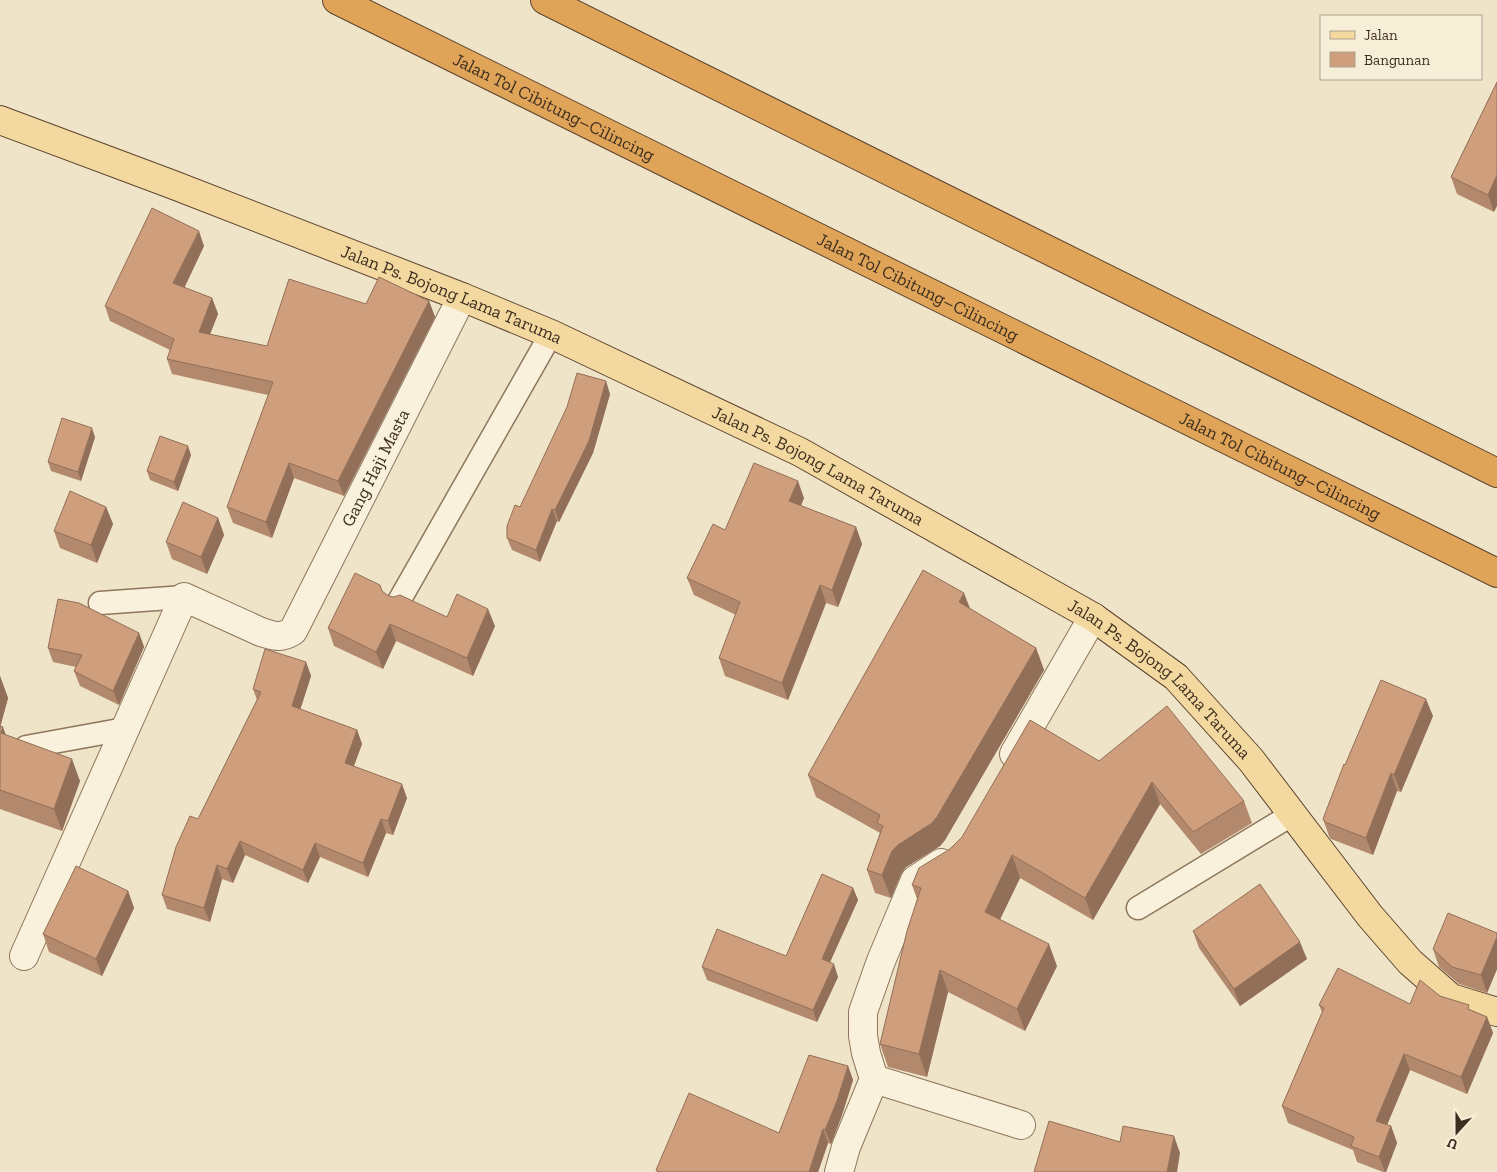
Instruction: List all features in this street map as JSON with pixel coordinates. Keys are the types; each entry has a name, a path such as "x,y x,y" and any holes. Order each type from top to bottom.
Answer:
{"highway":[{"name":"Jalan Tol Cibitung–Cilincing","path":"337,0 1497,573"},
{"path":"545,0 1497,474"}],"main road":[{"name":"Jalan Ps. Bojong Lama Taruma","path":"0,120 462,297 551,334 800,452 1094,617 1176,677 1251,760 1370,916 1410,962 1451,998 1497,1012"}],"street":[{"name":"Gang Haji Masta","path":"184,598 273,636 285,636 293,631 462,297"},
{"path":"24,956 184,598"},
{"path":"1003,772 1094,617"},
{"path":"839,1172 846,1147 874,1079 863,1036 863,1012 881,961 916,880 950,858 958,849"},
{"path":"874,1079 1021,1125"}],"lane":[{"path":"399,601 551,334"},
{"path":"100,603 184,598"},
{"path":"26,747 125,729"},
{"path":"1138,908 1293,814"}],"building":[{"path":"1497,82 1497,175 1488,195 1451,177"},
{"path":"152,208 199,231 173,283 212,298 199,332 267,346 289,279 366,304 379,277 429,301 338,481 289,463 266,522 227,507 273,382 167,359 174,339 105,306"},
{"path":"577,373 606,381 589,441 555,510 552,509 536,550 507,538 507,526 515,505 520,507 567,407"},
{"path":"62,418 92,428 78,472 48,462"},
{"path":"160,436 188,446 174,482 147,471"},
{"path":"754,463 798,481 789,501 856,527 832,590 820,585 782,683 719,658 740,602 687,578 713,524 725,530"},
{"path":"70,491 106,507 91,545 54,531"},
{"path":"183,502 218,518 201,557 166,542"},
{"path":"923,570 964,593 959,602 1036,648 937,817 932,823 892,851 882,875 867,870 883,826 877,823 880,815 808,775"},
{"path":"355,573 380,585 382,591 387,595 393,597 400,595 447,617 457,594 488,609 467,658 390,624 376,652 328,628"},
{"path":"58,599 79,603 139,633 113,691 74,671 82,655 48,648"},
{"path":"265,649 306,662 292,706 357,730 345,763 402,784 388,821 381,819 363,863 315,843 303,870 240,841 227,869 217,865 204,908 162,895 176,847 190,816 198,819 261,692 253,689"},
{"path":"1381,680 1426,699 1394,775 1391,773 1366,838 1325,822 1323,819 1344,764"},
{"path":"1167,706 1244,801 1193,832 1152,782 1085,898 1012,855 985,912 1049,944 1017,1009 940,970 919,1054 880,1044 907,931 921,888 912,885 919,868 950,849 962,837 1030,720 1099,761"},
{"path":"0,726 3,727 1,733 72,759 54,809 0,790"},
{"path":"76,866 128,891 96,959 43,934"},
{"path":"822,874 853,888 822,959 834,964 813,1010 702,967 717,929 786,956"},
{"path":"1260,884 1300,942 1234,989 1193,931"},
{"path":"1448,913 1497,933 1481,975 1452,967 1433,949"},
{"path":"1338,968 1410,1004 1420,980 1440,996 1469,1005 1468,1009 1487,1017 1461,1077 1404,1054 1376,1121 1391,1126 1379,1157 1351,1146 1354,1137 1282,1106 1324,1008 1319,1005"},
{"path":"809,1055 848,1066 837,1101 825,1130 823,1129 809,1172 660,1172 656,1170 689,1093 779,1133"},
{"path":"1049,1121 1120,1142 1123,1126 1174,1136 1167,1172 1034,1172"}]}
